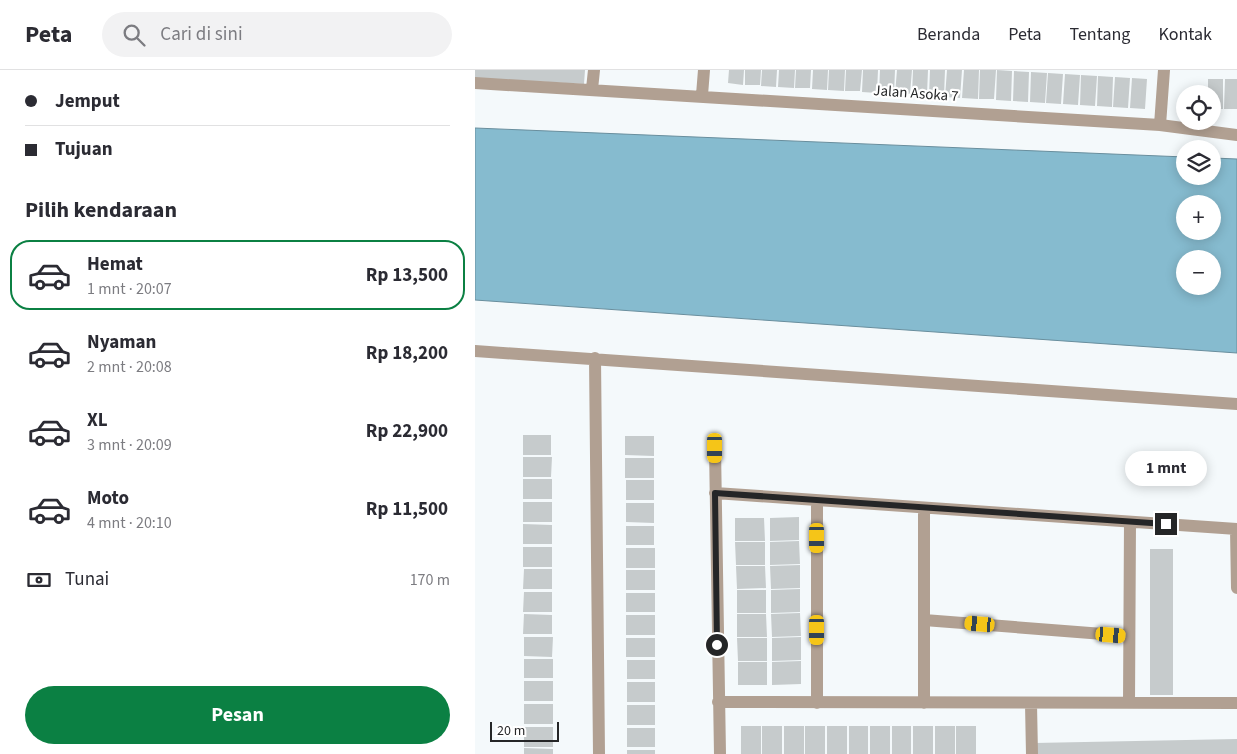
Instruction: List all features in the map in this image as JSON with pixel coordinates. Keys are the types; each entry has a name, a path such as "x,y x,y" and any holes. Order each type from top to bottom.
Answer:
{"street":[{"path":"592,89 594,70"},
{"path":"702,95 705,70"},
{"path":"1160,125 1164,70"},
{"name":"Jalan Asoka 7","path":"475,83 702,95 1160,125 1237,135"},
{"path":"475,351 1237,404"},
{"path":"595,358 599,754"},
{"path":"715,448 720,754"},
{"path":"715,493 817,502 1237,529 1237,588"},
{"path":"817,502 817,703"},
{"path":"924,509 924,703"},
{"path":"1129,703 1130,522"},
{"path":"924,620 1129,636"},
{"path":"718,702 1237,703"},
{"path":"1031,704 1032,754"}],"water":[{"path":"475,128 1176,157 1176,185 1221,185 1221,158 1237,159 1237,353 475,300"}],"building":[{"path":"475,70 585,70 584,84 475,78"},
{"path":"729,70 744,70 743,85 728,83"},
{"path":"745,70 761,70 760,85 745,85"},
{"path":"762,70 777,70 776,87 761,86"},
{"path":"779,70 795,70 794,88 778,87"},
{"path":"796,70 811,70 810,88 795,88"},
{"path":"813,70 828,70 827,90 812,89"},
{"path":"829,70 845,70 844,91 828,90"},
{"path":"846,70 862,70 860,91 845,91"},
{"path":"863,70 878,70 877,93 862,92"},
{"path":"880,70 895,70 894,94 879,93"},
{"path":"897,70 912,70 910,94 895,94"},
{"path":"913,70 928,70 927,95 912,94"},
{"path":"930,70 945,70 944,96 929,96"},
{"path":"947,70 962,70 960,98 945,97"},
{"path":"964,70 979,70 978,99 962,98"},
{"path":"980,70 996,70 994,99 979,99"},
{"path":"997,70 1012,71 1011,101 996,100"},
{"path":"1014,71 1029,72 1028,102 1013,101"},
{"path":"1031,72 1047,73 1045,103 1030,102"},
{"path":"1048,73 1063,74 1061,104 1046,103"},
{"path":"1065,74 1080,75 1078,105 1063,104"},
{"path":"1081,75 1097,76 1095,106 1080,105"},
{"path":"1098,76 1113,77 1112,107 1097,106"},
{"path":"1115,77 1130,78 1128,108 1113,107"},
{"path":"1132,78 1147,79 1145,109 1130,108"},
{"path":"1208,79 1223,79 1223,109 1221,109 1221,85 1208,85"},
{"path":"1225,79 1237,79 1237,109 1224,109"},
{"path":"523,435 551,435 551,455 523,455"},
{"path":"625,436 654,436 654,456 625,455"},
{"path":"523,457 552,457 551,477 523,477"},
{"path":"625,458 654,458 654,478 625,478"},
{"path":"523,479 552,479 552,499 523,499"},
{"path":"626,480 654,480 654,500 626,500"},
{"path":"523,502 552,502 552,522 523,522"},
{"path":"626,503 654,503 654,523 626,522"},
{"path":"799,517 799,540 770,541 770,518"},
{"path":"735,518 764,518 765,541 735,541"},
{"path":"523,524 552,525 552,544 523,544"},
{"path":"626,526 654,526 654,545 626,545"},
{"path":"799,541 800,564 770,565 770,542"},
{"path":"735,542 765,542 765,565 736,565"},
{"path":"523,547 552,547 552,567 523,567"},
{"path":"626,548 655,548 655,568 626,568"},
{"path":"1150,549 1173,549 1173,695 1150,695"},
{"path":"800,565 800,588 771,589 770,566"},
{"path":"736,566 765,566 766,588 737,589"},
{"path":"524,569 552,569 552,589 523,589"},
{"path":"626,570 655,570 655,590 626,590"},
{"path":"800,589 800,612 771,613 771,590"},
{"path":"737,590 766,590 766,613 737,613"},
{"path":"524,592 552,592 552,612 523,612"},
{"path":"626,593 655,593 655,612 626,612"},
{"path":"800,613 801,636 772,637 771,614"},
{"path":"524,614 552,615 552,634 523,634"},
{"path":"737,614 766,614 767,637 737,637"},
{"path":"626,615 655,615 655,635 626,635"},
{"path":"524,637 553,637 552,657 524,656"},
{"path":"801,637 801,660 772,661 772,638"},
{"path":"626,638 655,638 655,657 626,657"},
{"path":"737,638 767,638 767,661 738,661"},
{"path":"524,659 553,659 553,678 524,678"},
{"path":"627,660 655,660 655,679 627,679"},
{"path":"801,661 801,684 772,685 772,662"},
{"path":"738,662 767,662 767,685 738,685"},
{"path":"524,681 553,681 553,701 524,701"},
{"path":"627,682 655,682 655,702 627,702"},
{"path":"524,704 553,704 553,724 524,724"},
{"path":"627,705 655,705 655,725 627,725"},
{"path":"741,726 761,726 761,754 741,754"},
{"path":"762,726 782,726 782,754 762,754"},
{"path":"784,726 804,726 804,754 784,754"},
{"path":"805,726 825,726 825,754 805,754"},
{"path":"827,726 847,726 847,754 827,754"},
{"path":"849,726 868,726 868,754 849,754"},
{"path":"870,726 890,726 890,754 870,754"},
{"path":"892,726 911,726 911,754 892,754"},
{"path":"913,726 933,726 933,754 913,754"},
{"path":"935,726 955,726 955,754 935,754"},
{"path":"956,726 976,726 976,754 956,754"},
{"path":"524,727 553,727 553,747 524,747"},
{"path":"627,728 655,728 655,747 627,747"},
{"path":"1237,739 1237,754 1035,754 1034,743"},
{"path":"524,748 553,749 553,754 524,754"},
{"path":"627,750 655,750 655,754 627,754"}],"route":[{"path":"717,645 715,493 835,503 1166,524"}]}
